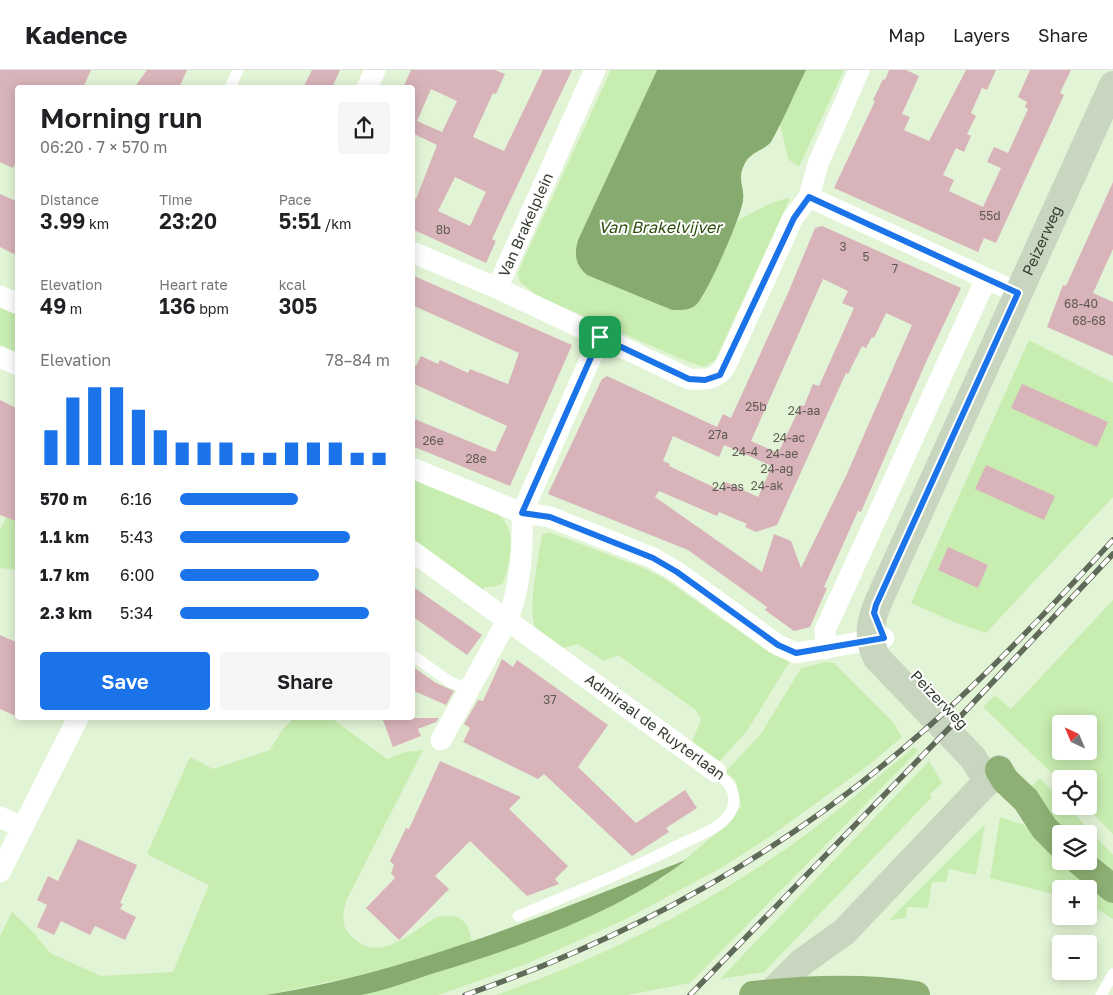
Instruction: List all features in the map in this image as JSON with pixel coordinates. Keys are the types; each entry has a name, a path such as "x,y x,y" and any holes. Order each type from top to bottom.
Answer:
{"highway":[{"path":"993,776 994,792 1015,813 1052,835"},
{"path":"1090,870 1113,889"},
{"path":"753,995 818,990 882,991 916,995"}],"main road":[{"name":"Peizerweg","path":"993,776 973,758 877,658 874,613 1113,85"},
{"path":"769,995 802,962 844,932 993,776"},
{"path":"797,995 818,974 844,932"}],"street":[{"path":"368,85 375,70"},
{"name":"Van Brakelplein","path":"595,70 498,288 689,379 705,380 720,375 794,218 809,197 818,164 859,70"},
{"path":"809,197 1018,293"},
{"path":"415,253 498,288"},
{"path":"826,649 825,630 986,279"},
{"path":"0,296 15,303"},
{"path":"441,740 508,619 516,598 523,542 522,513 600,337"},
{"path":"0,357 15,364"},
{"path":"415,469 522,513 550,517 653,558 677,572 778,645 796,653 877,640"},
{"name":"Admiraal de Ruyterlaan","path":"415,557 508,619 716,772"},
{"path":"2,863 23,828 77,720"},
{"path":"0,817 23,828"}],"lane":[{"path":"231,85 238,70"},
{"path":"415,657 450,682 468,689"},
{"name":"Admiraal de Ruyterlaan","path":"518,916 639,866 717,826 730,814 734,802 729,782 716,772"},
{"path":"1101,995 1113,974"}],"shaded area":[{"path":"611,70 657,70 578,240 575,255 587,275 672,310 691,308 703,297 737,221 769,204 790,198 715,360 704,367 686,361 538,296 520,282 518,273 523,261"},
{"path":"806,70 844,70 799,167 788,159 780,123"},
{"path":"0,305 15,312 15,351 0,345"},
{"path":"1029,340 1113,383 1113,497 986,633 954,622 911,603"},
{"path":"415,479 497,514 504,520 508,528 511,546 503,583 494,587 484,587 482,594 415,542"},
{"path":"15,501 15,570 0,568 0,530"},
{"path":"549,532 641,567 665,579 770,653 781,653 790,661 747,731 716,765 690,747 701,720 696,710 618,655 604,661 578,644 563,648 537,630 533,613 534,587 542,535"},
{"path":"1113,600 1113,834 1094,815 1097,815 1097,770 1052,770 1052,773 983,707 995,695 1011,709"},
{"path":"826,662 834,663 892,721 902,737 870,764 768,838 719,869 624,920 526,964 438,995 359,995 477,960 544,936 663,878 727,824 741,806 736,781 725,772 761,734 801,668"},
{"path":"292,720 334,720 387,759 405,752 423,750 347,899 344,910 344,924 353,938 363,945 374,948 395,943 435,918 450,916 460,919 466,924 472,942 428,957 361,975 266,995 0,995 0,936 12,912 33,932 50,953 101,976 173,972 209,885 147,854 190,757 213,769 270,750 282,730"},
{"path":"914,747 918,751 690,983 627,995 496,995 578,963 658,926 697,905 808,833"},
{"path":"929,761 942,783 930,794 932,797 764,972 720,979"},
{"path":"1040,778 1052,791 1052,815 1075,815 1085,825 1055,825 1026,792"},
{"path":"1000,817 1024,825 1052,850 1052,870 1075,870 1087,880 1052,880 1052,894 990,878"},
{"path":"985,824 976,875 949,869 946,882 932,882 928,908 907,907 906,918 889,920"},
{"path":"1097,838 1113,855 1113,875 1097,862"},
{"path":"1097,889 1113,903 1113,919 1097,909"}],"water":[{"name":"Van Brakelvijver","path":"657,70 806,70 771,142 751,156 745,163 741,174 743,200 731,237 702,297 697,304 685,310 672,310 587,275 576,259 578,240"},
{"path":"686,860 660,879 631,896 567,926 501,952 390,988 361,995 266,995 374,972 427,956 531,920"}],"building":[{"path":"0,70 91,70 84,85 15,85 15,164 13,168 0,162"},
{"path":"147,70 187,70 180,85 136,85"},
{"path":"312,70 340,70 333,85 304,85"},
{"path":"411,70 495,70 505,74 496,94 493,93 473,137 504,151 543,70 572,70 492,239 496,241 486,263 415,230 415,199 437,145 415,134 415,85 404,85","holes":["431,89 457,101 442,132 417,121","455,177 486,192 470,226 438,211"]},
{"path":"889,70 906,70 919,76 902,114 910,117 904,130 929,141 966,70 996,70 987,90 982,88 971,113 976,116 967,134 971,136 964,152 956,148 943,175 954,180 949,191 983,207 1001,168 987,162 994,147 1008,153 1028,109 1025,107 1027,102 1018,97 1030,70 1071,70 1060,93 1064,95 996,243 984,238 978,252 834,188 875,101 873,100"},
{"path":"1113,182 1113,249 1093,293 1113,302 1113,356 1047,327 1063,285 1066,286"},
{"path":"0,194 15,201 15,254 0,247"},
{"path":"822,226 961,288 926,362 861,512 858,511 824,587 827,588 810,627 794,631 765,610 767,607 688,550 548,494 602,379 607,376 717,427 723,414 731,418 788,293 815,228","holes":["823,279 848,291 842,303 854,308 819,386 813,384 804,406 801,405 778,453 751,441","886,313 912,325 846,476 801,568 791,541 774,534 762,572 655,497 659,491 717,516 719,512 747,524 745,527 756,532 777,525 846,373 848,374 862,346 866,348 872,337 874,338","673,436 719,457 724,445 772,466 758,497 726,482 722,491 669,466 670,464 663,461"]},
{"path":"415,276 572,345 510,486 415,447 415,419 495,452 507,426 415,384 415,366 421,356 438,364 440,360 468,373 470,369 508,384 519,353 415,306"},
{"path":"1022,384 1108,422 1097,447 1011,408"},
{"path":"0,400 15,408 15,521 0,515"},
{"path":"986,465 1055,496 1044,520 975,489"},
{"path":"948,547 988,565 978,588 938,570"},
{"path":"415,588 482,635 467,655 415,618"},
{"path":"0,635 15,642 15,716 0,709"},
{"path":"502,659 513,667 517,660 608,725 578,767 636,823 685,790 697,808 666,828 669,832 632,856 544,774 538,779 463,742 470,728 464,724 478,700 483,701"},
{"path":"415,668 436,683 454,691 446,705 415,691"},
{"path":"439,718 436,722 418,729 421,736 393,747 383,720"},
{"path":"440,761 521,797 509,809 568,866 555,879 559,884 527,896 470,841 435,876 449,889 399,940 366,908 395,878 391,873 394,865 390,861 406,828 409,829"},
{"path":"78,839 137,865 120,903 123,904 120,909 136,917 125,940 95,926 90,935 61,921 54,935 37,927 47,905 37,900 48,876 58,881"}],"railway":[{"path":"465,995 527,972 648,918 706,887 762,853 816,816 920,734 971,688 1113,540"},
{"path":"690,995 958,719 1113,554"}],"route":[{"path":"809,197 1018,293 876,605 874,613 884,638 796,653 778,645 677,572 653,558 550,517 522,513 600,337 689,379 705,380 720,375 794,218 809,197"}]}
